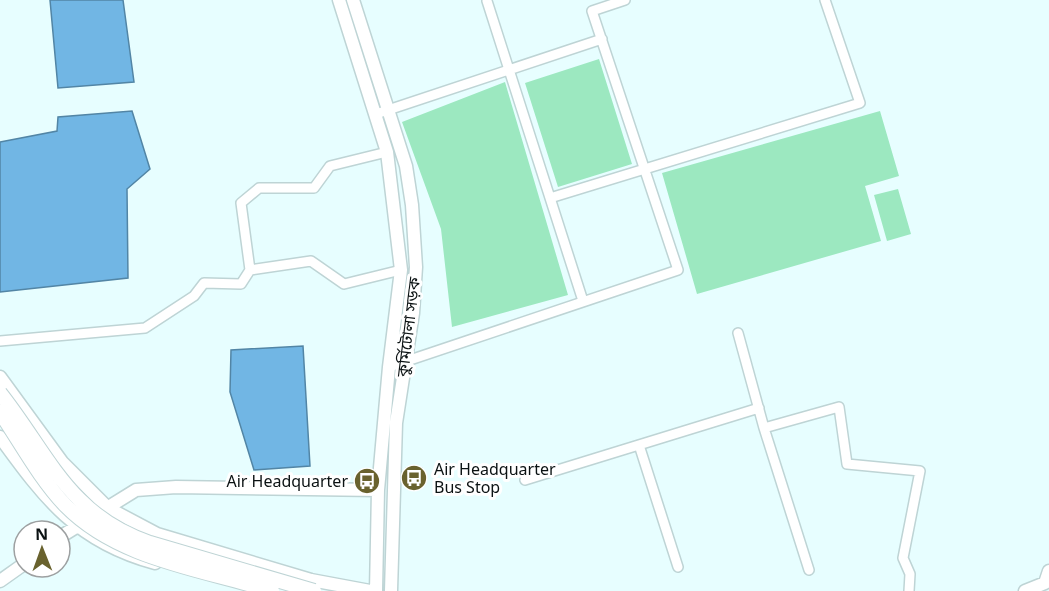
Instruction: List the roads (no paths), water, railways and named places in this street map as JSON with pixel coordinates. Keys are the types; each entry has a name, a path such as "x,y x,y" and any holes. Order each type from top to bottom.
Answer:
{"main road":[{"name":"কুর্মিটোলা সড়ক","path":"339,0 382,112 406,166 412,205 415,279 413,313 403,362 396,423 391,591"},
{"name":"কুর্মিটোলা সড়ক","path":"353,0 382,112 401,270 389,367 378,490 376,591"},
{"path":"0,377 62,462 108,508 157,534 311,580 370,591"},
{"path":"0,393 69,489 105,522 129,536 150,543 314,591"},
{"path":"0,412 52,490 72,511 98,532 139,552 272,591"},
{"path":"0,437 33,482 75,526 131,557 252,591"},
{"path":"72,528 136,490 176,487 378,490"},
{"path":"1025,591 1045,582"}],"street":[{"path":"389,367 678,270 592,11 625,0"},
{"path":"550,198 860,103 825,0"},
{"path":"487,1 583,301"},
{"path":"382,112 602,39"},
{"path":"0,340 145,328 194,296 204,283 241,284 250,270 241,203 259,188 314,188 330,166 387,152"},
{"path":"250,270 311,261 344,284 401,270"},
{"path":"738,333 809,570"},
{"path":"765,428 838,406 847,464 920,471 903,558 910,574 909,591"},
{"path":"525,480 759,408"},
{"path":"639,445 678,567"}],"water":[{"path":"50,0 123,0 134,82 58,88"},
{"path":"132,111 150,169 127,189 128,278 0,292 0,142 57,131 58,117"},
{"path":"303,346 310,466 254,470 230,392 231,350"}],"place":[{"name":"Air Headquarter Bus Stop","path":"414,478"},
{"name":"Air Headquarter","path":"367,481"}]}
